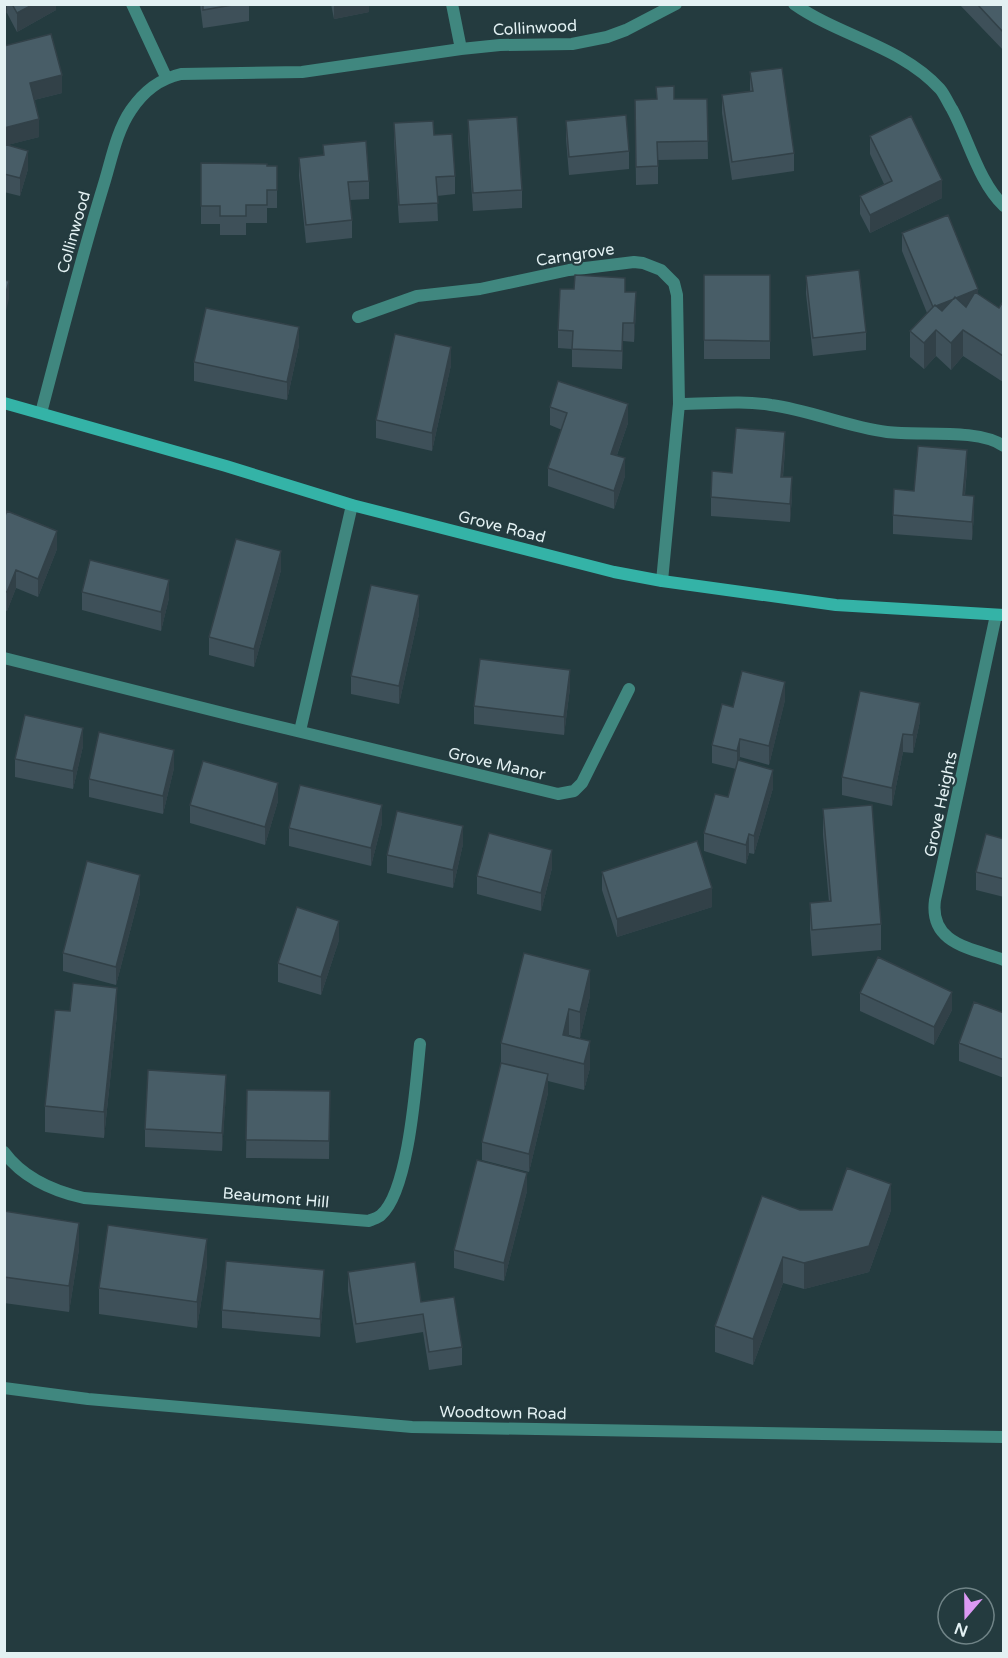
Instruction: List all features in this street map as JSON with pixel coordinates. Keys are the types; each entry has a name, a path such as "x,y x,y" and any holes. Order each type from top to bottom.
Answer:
{"street":[{"path":"132,4 166,78"},
{"path":"453,4 461,49"},
{"name":"Collinwood","path":"41,412 88,237 122,127 140,98 151,87 166,78 199,73 302,72 461,49 500,45 555,45 590,40 626,30 676,4"},
{"path":"794,4 829,24 891,52 920,69 942,91 996,199 1004,206"},
{"name":"Carngrove","path":"358,316 417,296 480,289 569,270 624,263 643,263 662,270 674,283 678,309 679,404 662,581"},
{"name":"Grove Road","path":"4,403 352,505 614,572 662,581 836,605 1000,615"},
{"path":"679,404 771,405 870,429 988,438 1004,446"},
{"path":"300,731 352,505"},
{"name":"Grove Heights","path":"1000,615 934,913 937,926 951,940 1004,960"},
{"name":"Grove Manor","path":"4,658 564,794 574,791 586,778 629,689"},
{"name":"Beaumont Hill","path":"4,1152 31,1177 50,1188 84,1198 369,1221 381,1215 394,1195 409,1140 420,1044"},
{"name":"Woodtown Road","path":"4,1388 87,1399 412,1427 1004,1437"}],"building":[{"path":"12,4 34,4 17,13"},
{"path":"203,4 238,4 203,10"},
{"path":"977,4 1004,4 1004,33"},
{"path":"51,34 62,75 30,83 39,119 4,128 4,46"},
{"path":"782,68 794,153 732,162 722,95 753,91 750,72"},
{"path":"674,86 674,99 707,99 708,141 657,142 658,166 636,167 635,100 657,99 656,87"},
{"path":"626,115 629,151 569,157 566,121"},
{"path":"911,116 942,180 870,215 860,196 892,181 870,136"},
{"path":"517,117 522,190 473,193 468,120"},
{"path":"433,121 434,135 452,134 455,176 436,177 438,203 399,205 394,123"},
{"path":"366,141 369,181 348,182 352,220 306,225 299,158 324,155 323,145"},
{"path":"4,144 28,151 20,178 4,174"},
{"path":"201,163 277,166 277,190 267,190 267,205 246,205 246,216 220,216 220,206 201,206"},
{"path":"948,215 978,289 933,307 902,233"},
{"path":"859,270 866,332 813,338 806,276"},
{"path":"575,275 625,278 625,292 636,292 634,323 623,323 622,351 572,349 573,331 558,330 560,289 574,289"},
{"path":"704,275 770,275 770,341 704,340"},
{"path":"4,280 9,281 4,301"},
{"path":"975,292 999,308 1004,300 1003,356 963,330 951,343 936,330 924,343 910,331 935,305 942,311 955,297 966,307"},
{"path":"206,308 299,327 287,382 194,362"},
{"path":"395,334 451,347 432,433 376,420"},
{"path":"558,381 628,404 611,454 625,458 614,491 548,468 567,413 550,407"},
{"path":"736,428 785,432 781,477 792,477 790,504 711,497 712,471 732,473"},
{"path":"918,446 967,450 963,495 974,496 972,522 893,515 894,489 914,491"},
{"path":"7,511 57,531 38,579 16,570 7,592 4,591 4,518"},
{"path":"236,539 281,551 254,649 209,637"},
{"path":"90,560 169,580 161,612 82,592"},
{"path":"371,585 419,595 399,686 351,676"},
{"path":"480,659 570,670 564,717 474,706"},
{"path":"742,671 785,682 769,746 740,739 737,751 712,745 722,704 733,707"},
{"path":"860,691 920,703 913,735 903,734 892,788 842,777"},
{"path":"25,715 83,728 73,771 15,759"},
{"path":"99,732 174,750 163,796 89,779"},
{"path":"738,760 773,770 754,836 749,834 746,845 704,833 715,794 728,797"},
{"path":"203,761 278,783 265,827 190,805"},
{"path":"300,785 382,805 371,848 289,828"},
{"path":"872,805 881,924 812,930 810,903 831,901 823,809"},
{"path":"397,811 463,826 453,870 387,855"},
{"path":"489,833 552,850 541,893 477,876"},
{"path":"986,834 1004,839 1004,879 976,872"},
{"path":"697,841 712,888 617,919 602,872"},
{"path":"87,861 140,875 116,967 63,953"},
{"path":"297,907 339,921 321,977 278,963"},
{"path":"524,953 590,970 580,1012 569,1009 563,1035 590,1041 584,1064 501,1043"},
{"path":"878,957 952,992 934,1027 860,993"},
{"path":"73,983 117,988 104,1112 45,1106 55,1010 70,1011"},
{"path":"974,1002 1004,1013 1004,1060 959,1043"},
{"path":"501,1063 548,1074 529,1154 482,1142"},
{"path":"148,1070 226,1075 222,1133 145,1129"},
{"path":"247,1090 330,1091 329,1141 246,1140"},
{"path":"477,1160 527,1173 504,1263 454,1250"},
{"path":"847,1168 891,1184 869,1246 804,1263 783,1257 753,1339 715,1326 762,1196 800,1210 832,1210"},
{"path":"4,1211 79,1223 69,1286 4,1277"},
{"path":"108,1225 207,1239 197,1302 99,1288"},
{"path":"226,1261 324,1270 320,1319 222,1310"},
{"path":"415,1262 421,1302 454,1297 462,1347 429,1352 423,1314 356,1324 348,1272"}]}
